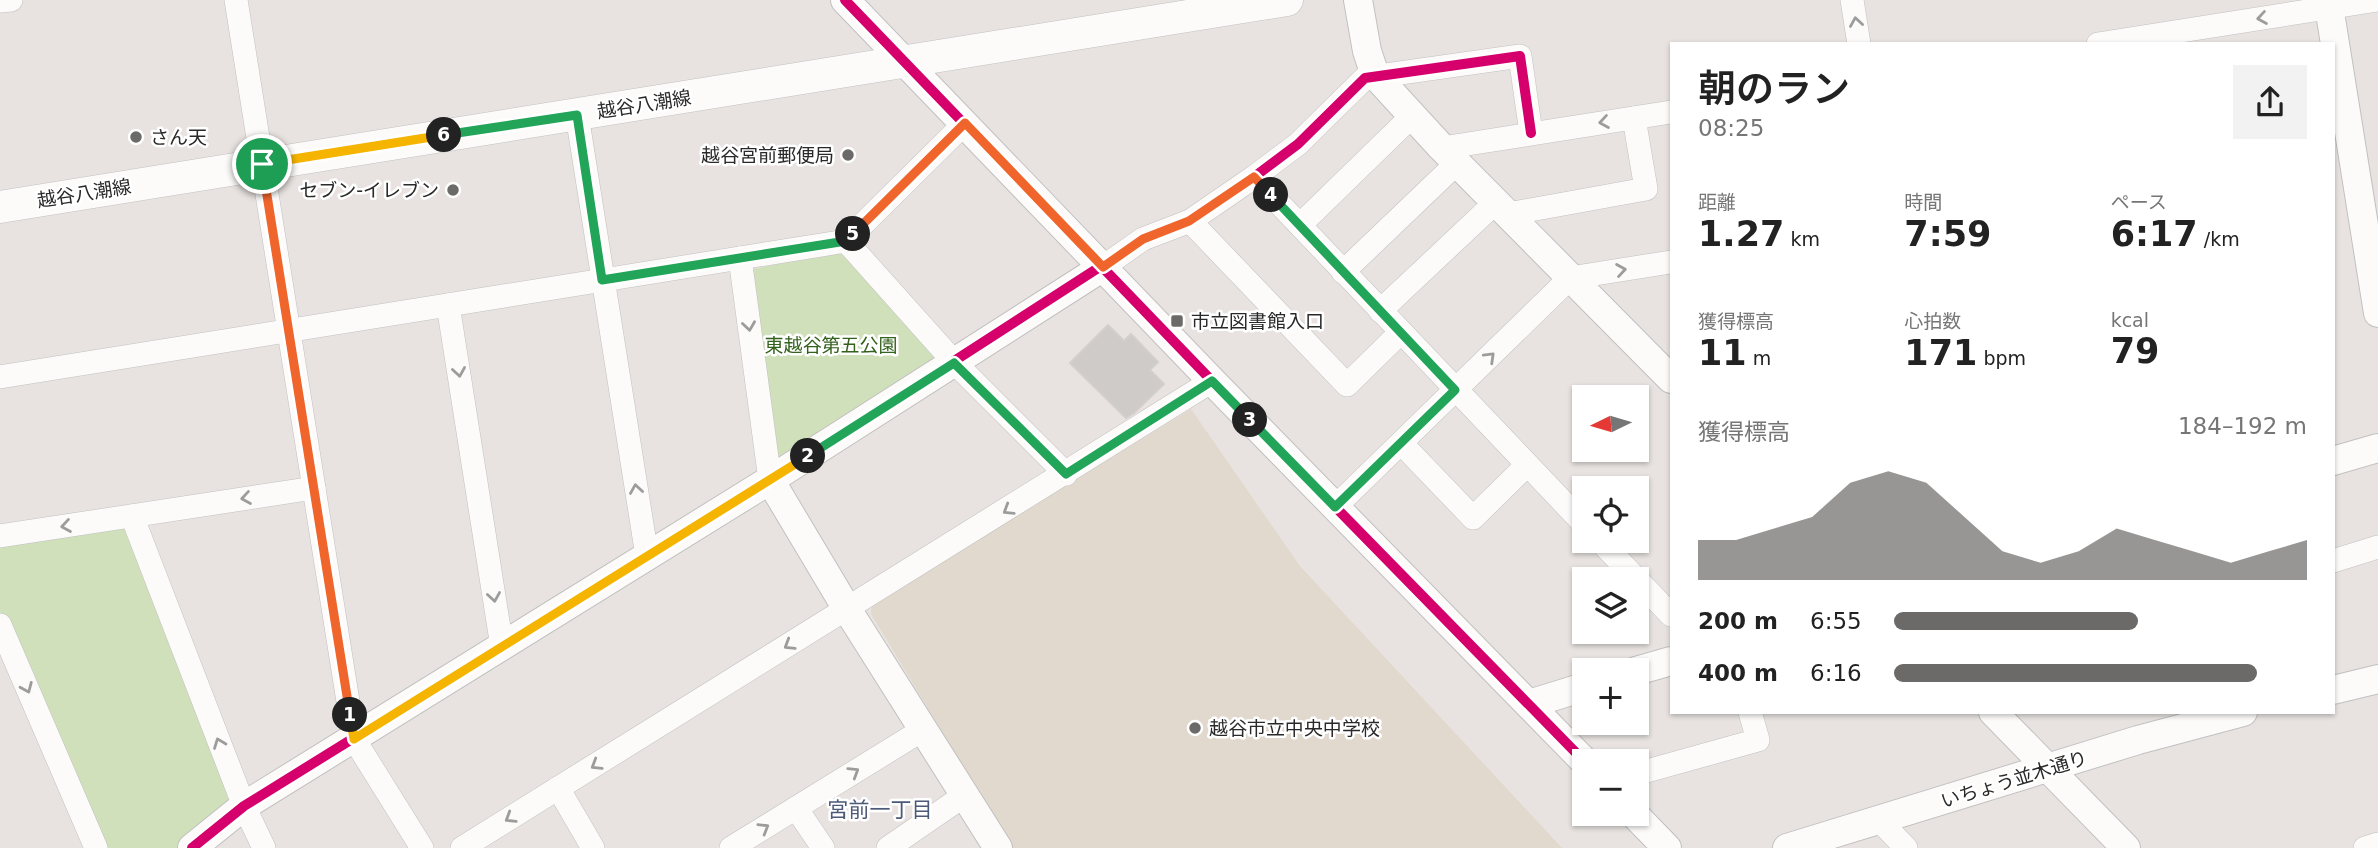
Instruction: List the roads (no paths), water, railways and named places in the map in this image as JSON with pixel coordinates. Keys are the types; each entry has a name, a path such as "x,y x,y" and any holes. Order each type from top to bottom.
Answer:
{"main road":[{"name":"越谷八潮線","path":"0,207 1287,0"}],"street":[{"path":"0,1 11,0"},
{"path":"236,0 354,739 422,848"},
{"path":"845,0 1212,381 1572,749"},
{"path":"1359,0 1367,51 1375,75 1450,156 1670,378"},
{"path":"1852,0 1859,42"},
{"path":"2123,42 2174,38 2329,4 2377,0"},
{"path":"2329,4 2378,309"},
{"path":"192,848 243,806 770,480 1143,239 1189,221 1297,144 1365,78 1520,56 1531,133"},
{"path":"1343,271 1450,156 1531,133 1670,112"},
{"path":"577,115 647,556"},
{"path":"1300,225 1412,116"},
{"path":"1380,310 1502,208 1646,189 1634,118"},
{"path":"0,377 846,241 965,123"},
{"path":"1254,177 1572,512"},
{"path":"1189,221 1347,385 1401,332"},
{"path":"846,241 954,363 1066,474"},
{"path":"740,258 770,480 847,609 998,848"},
{"path":"1335,507 1570,278 1670,262"},
{"path":"448,305 502,647"},
{"path":"463,848 1212,381"},
{"path":"1401,443 1473,518 1527,465"},
{"path":"2335,460 2378,448"},
{"path":"0,536 314,488"},
{"path":"132,516 243,806 264,848"},
{"path":"2335,560 2378,547"},
{"path":"1612,553 1670,614"},
{"path":"0,625 6,657 96,848"},
{"path":"1649,667 1670,661"},
{"path":"2335,690 2378,679"},
{"path":"1529,704 1572,691"},
{"path":"1649,770 1758,740 1751,714"},
{"path":"1995,714 2126,848"},
{"name":"いちょう並木通り","path":"1787,848 2138,740 2236,714"},
{"path":"736,847 924,729"},
{"path":"558,788 593,848"},
{"path":"888,848 965,794"},
{"path":"796,808 824,848"},
{"path":"1880,821 1906,848"},
{"path":"1646,826 1667,848"},
{"path":"2365,848 2378,844"}],"place":[{"name":"さん天","path":"136,137"},
{"name":"越谷宮前郵便局","path":"848,155"},
{"name":"セブン-イレブン","path":"453,190"},
{"name":"市立図書館入口","path":"1177,321"},
{"name":"越谷市立中央中学校","path":"1195,728"}],"district":[{"name":"宮前一丁目","path":"880,810"}],"park label":[{"name":"東越谷第五公園","path":"831,345"}]}
